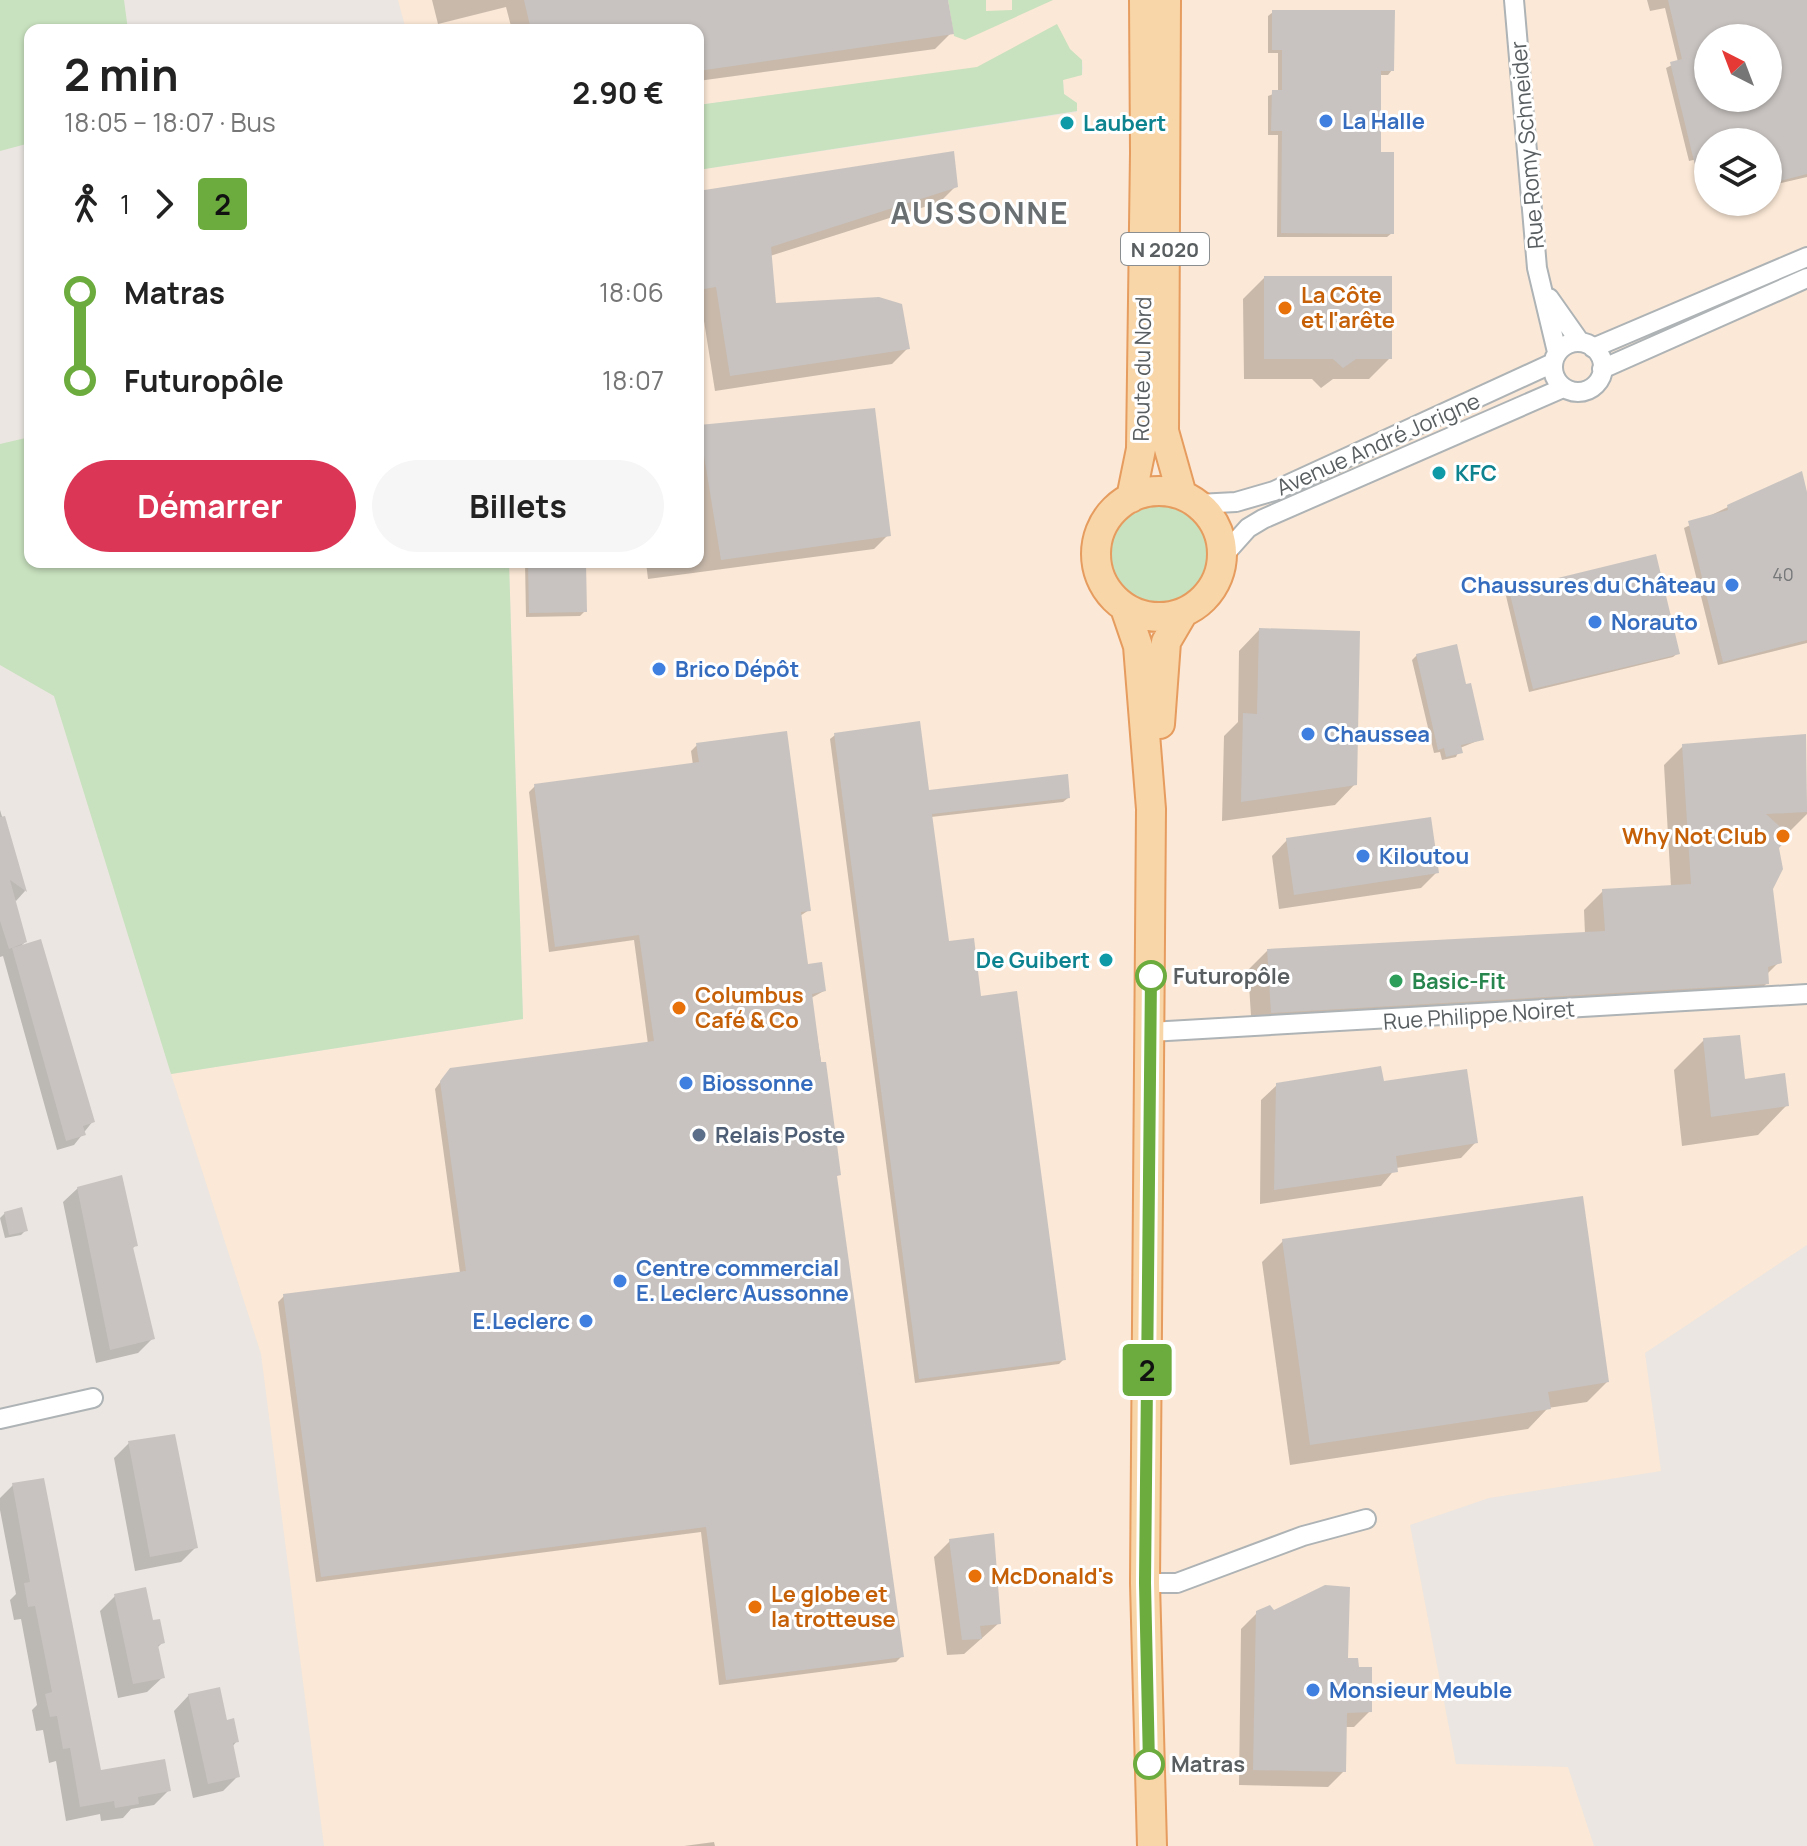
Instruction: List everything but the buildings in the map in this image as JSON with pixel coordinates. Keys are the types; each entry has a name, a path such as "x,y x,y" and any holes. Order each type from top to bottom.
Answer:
{"main road":[{"name":"Route du Nord","path":"1131,498 1141,449 1144,0"},
{"name":"Route du Nord","path":"1166,0 1164,431 1190,499"},
{"path":"1151,809 1138,646 1125,608 1100,579 1096,561 1097,541 1111,513 1131,498 1156,491 1190,499 1217,527 1223,556 1215,584 1207,596 1183,613 1166,642 1151,809 1145,1583 1152,1846"},
{"path":"1125,608 1154,618 1183,613"},
{"path":"1143,1846 1149,1808"}],"street":[{"name":"Rue Romy Schneider","path":"1514,0 1537,268 1555,358"},
{"path":"1807,257 1587,345 1566,345 1555,358 1555,377 1563,388 1585,391 1597,383 1602,369 1807,278"},
{"path":"1543,289 1602,369"},
{"name":"Avenue André Jorigne","path":"1190,499 1236,502 1274,491 1555,358"},
{"name":"Avenue André Jorigne","path":"1223,556 1248,528 1263,519 1563,388"},
{"name":"Rue Philippe Noiret","path":"1150,1032 1807,994"},
{"path":"0,1419 93,1398"},
{"path":"1145,1583 1177,1583 1303,1536 1366,1519"}],"shaded area":[{"name":"AUSSONNE","path":"398,0 1807,0 1807,1245 1645,1353 1661,1471 1489,1498 1410,1525 1456,1764 1568,1767 1594,1846 324,1846 261,1354 171,1074 523,1019 509,568 704,568 704,169 1077,112 1077,103 1064,94 1063,79 1082,75 1082,60 1075,55 704,104 704,24 404,24"}],"green space":[{"path":"0,0 124,0 127,24 24,24 24,145 0,151"},
{"path":"948,0 986,0 986,11 1012,10 1012,0 1053,0 965,40 954,36"},
{"path":"1057,24 1070,49 1082,60 1082,75 1063,80 1064,94 1077,103 1077,111 704,169 704,104 977,67"},
{"path":"24,438 24,568 509,568 523,1019 171,1074 54,696 0,665 0,444"},
{"path":"1160,504 1179,507 1196,518 1207,535 1210,554 1207,573 1196,590 1179,601 1160,604 1141,601 1124,590 1113,573 1110,554 1113,535 1124,518 1141,507"}],"bus line":[{"name":"2","path":"1149,1764 1145,1583 1151,976"}],"place":[{"name":"La Halle","path":"1326,121"},
{"name":"Laubert","path":"1067,123"},
{"name":"La Côte et l'arête","path":"1285,308"},
{"name":"KFC","path":"1439,473"},
{"name":"Chaussures du Château","path":"1732,585"},
{"name":"Norauto","path":"1595,622"},
{"name":"Brico Dépôt","path":"659,669"},
{"name":"Chaussea","path":"1308,734"},
{"name":"Why Not Club","path":"1783,836"},
{"name":"Kiloutou","path":"1363,856"},
{"name":"De Guibert","path":"1106,960"},
{"name":"Futuropôle","path":"1151,976"},
{"name":"Basic-Fit","path":"1396,981"},
{"name":"Columbus Café & Co","path":"679,1008"},
{"name":"Biossonne","path":"686,1083"},
{"name":"Relais Poste","path":"699,1135"},
{"name":"Centre commercial E. Leclerc Aussonne","path":"620,1281"},
{"name":"E.Leclerc","path":"586,1321"},
{"name":"McDonald's","path":"975,1576"},
{"name":"Le globe et la trotteuse","path":"755,1607"},
{"name":"Monsieur Meuble","path":"1313,1690"},
{"name":"Matras","path":"1149,1764"}],"district":[{"name":"AUSSONNE","path":"980,212"}]}
